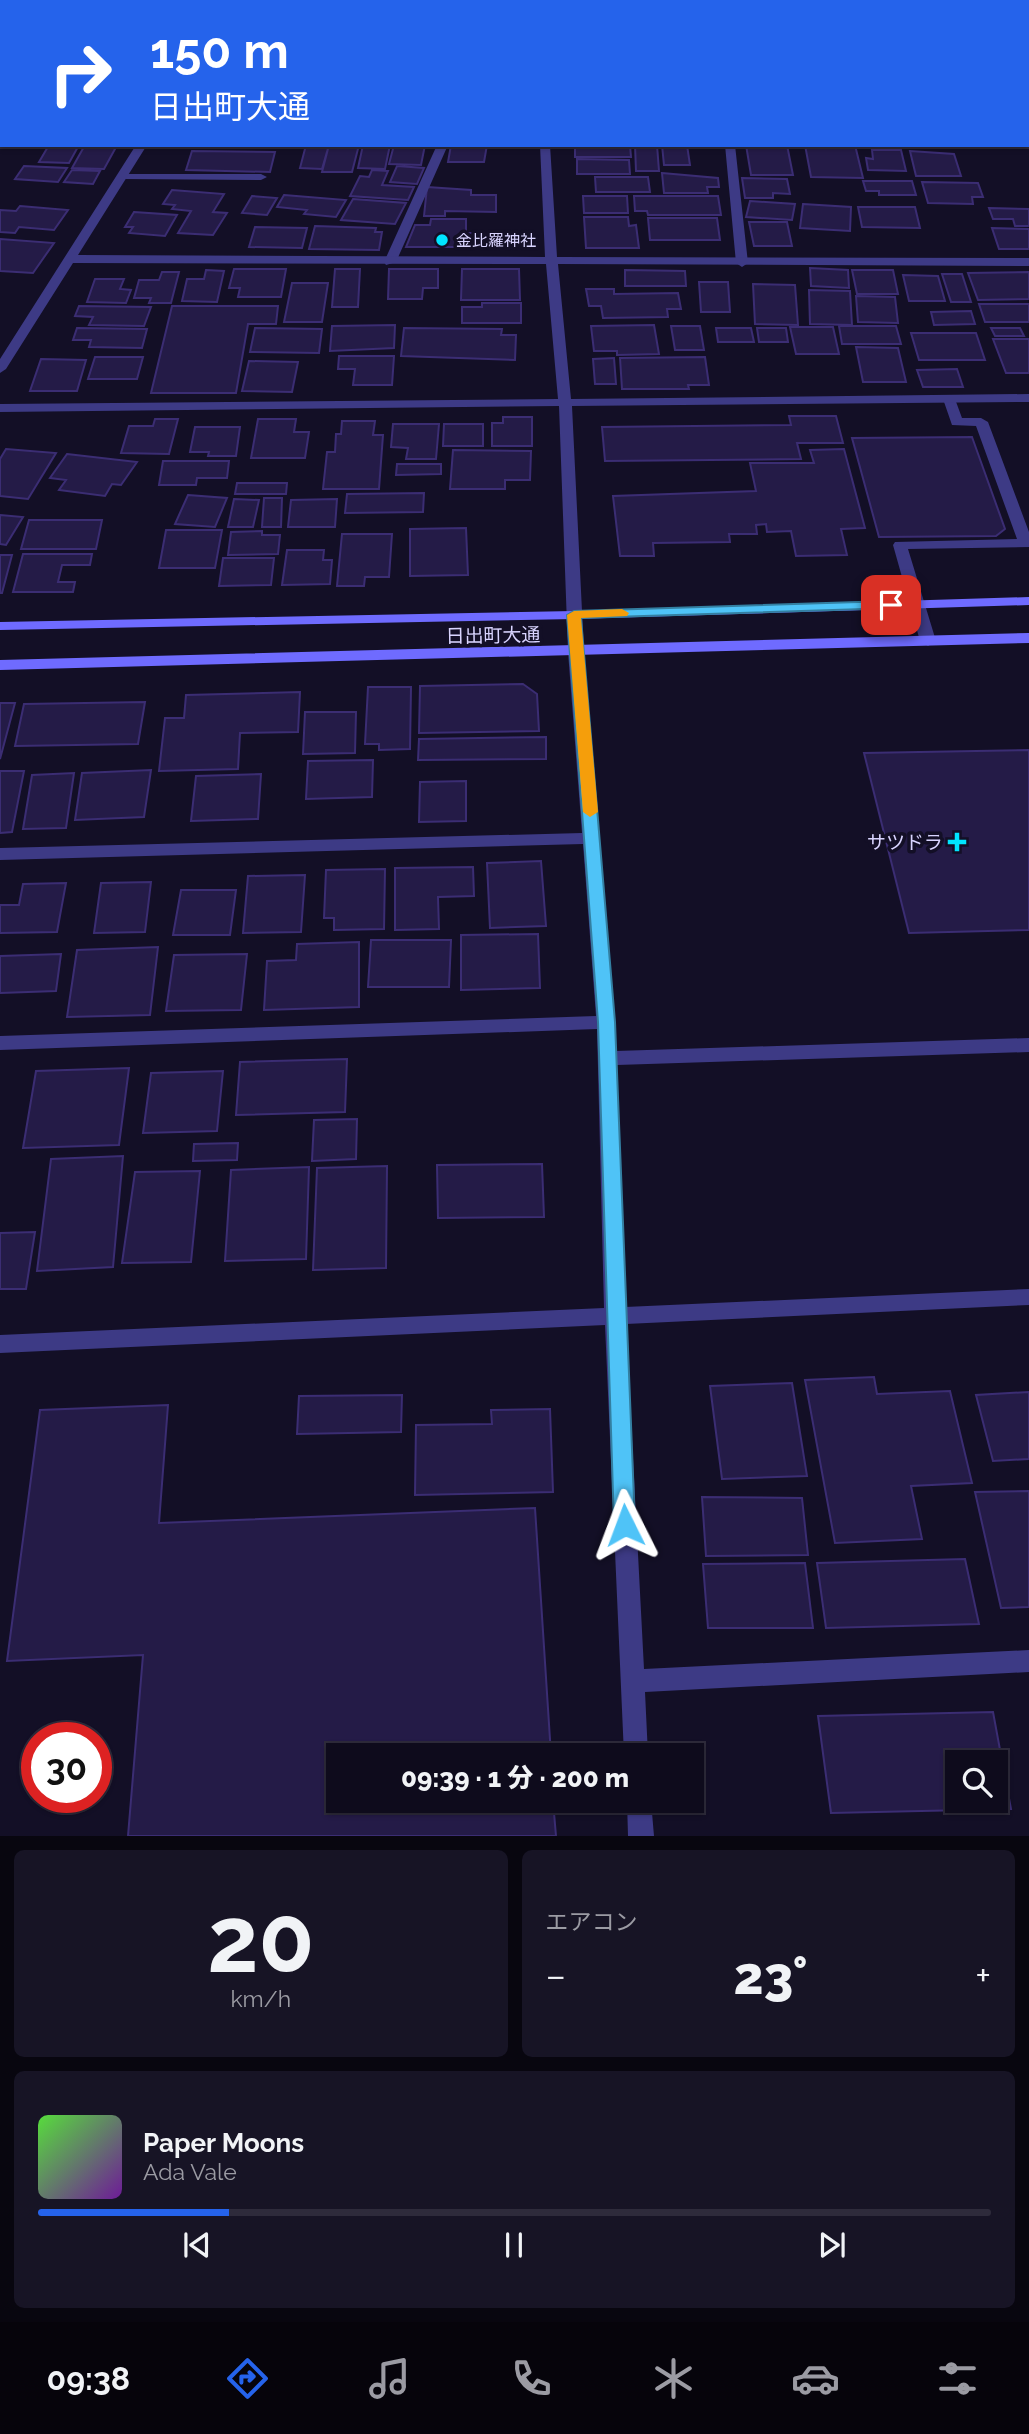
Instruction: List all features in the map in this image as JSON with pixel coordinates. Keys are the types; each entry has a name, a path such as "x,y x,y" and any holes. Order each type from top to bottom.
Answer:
{"street":[{"path":"0,369 6,349 141,147"},
{"path":"390,262 442,147"},
{"path":"545,147 565,403 576,652 606,1022 615,1316 635,1743"},
{"path":"730,147 742,263"},
{"path":"122,176 261,177"},
{"path":"68,259 1029,262"},
{"path":"0,408 1029,398"},
{"path":"928,641 900,545 1026,543 981,422 957,422 948,399"},
{"name":"日出町大通","path":"0,626 574,615 1029,601"},
{"name":"日出町大通","path":"0,665 576,652 1029,638"},
{"path":"0,854 592,838"},
{"path":"0,1043 606,1022"},
{"path":"607,1058 1029,1045"},
{"path":"0,1344 1029,1297"},
{"path":"632,1681 1029,1661"},
{"path":"640,1813 641,1836"}],"building":[{"path":"48,147 78,147 69,163 39,162"},
{"path":"84,147 115,149 104,169 72,168"},
{"path":"305,147 328,147 322,169 300,168"},
{"path":"328,147 358,147 352,172 322,172"},
{"path":"363,147 390,147 385,169 358,168"},
{"path":"393,147 425,147 421,165 389,164"},
{"path":"451,147 487,147 484,162 448,162"},
{"path":"575,147 630,147 631,157 575,157"},
{"path":"635,147 657,147 659,171 636,171"},
{"path":"662,147 687,147 690,165 664,165"},
{"path":"746,147 787,147 793,175 751,175"},
{"path":"805,147 855,147 863,178 811,177"},
{"path":"872,150 901,150 906,171 868,170 866,158 873,159"},
{"path":"192,151 275,152 270,172 186,170"},
{"path":"910,151 954,154 961,176 916,176"},
{"path":"577,159 629,160 630,174 577,174"},
{"path":"24,166 67,168 58,182 15,179"},
{"path":"397,166 424,168 417,184 390,182"},
{"path":"72,170 100,171 93,184 64,182"},
{"path":"372,170 388,171 382,185 414,187 408,200 350,196 360,176 369,177"},
{"path":"662,173 718,178 719,187 707,187 708,193 664,193"},
{"path":"595,177 648,177 650,192 596,192"},
{"path":"742,178 787,179 790,194 773,193 773,198 745,198"},
{"path":"863,181 912,181 916,195 879,195 879,191 866,191"},
{"path":"922,182 978,183 983,197 972,197 973,204 928,203"},
{"path":"427,187 471,190 471,195 496,195 496,212 445,211 445,216 424,216"},
{"path":"172,190 224,194 213,212 227,213 213,235 178,233 191,211 172,209 175,205 163,204"},
{"path":"284,195 346,200 336,217 304,214 307,210 277,207"},
{"path":"252,196 277,198 267,215 242,213"},
{"path":"583,196 627,196 628,213 584,213"},
{"path":"634,196 718,196 721,215 648,215 647,211 635,211"},
{"path":"353,199 406,203 395,224 341,220"},
{"path":"750,201 795,204 792,220 746,217"},
{"path":"803,204 851,207 850,231 800,228"},
{"path":"20,206 68,210 54,230 19,227 15,233 0,232 0,210 16,211"},
{"path":"858,207 915,207 920,228 862,227"},
{"path":"989,208 1029,209 1029,226 1015,226 1013,219 993,219"},
{"path":"134,212 177,215 165,236 129,233 133,227 125,227"},
{"path":"584,217 628,217 629,226 636,225 639,248 586,248"},
{"path":"648,218 717,218 720,240 650,240"},
{"name":"金比羅神社","path":"431,219 466,219 466,233 476,233 476,247 406,247 415,225 430,225"},
{"path":"749,222 787,222 792,246 754,246"},
{"path":"315,226 376,228 375,232 382,232 379,250 309,249"},
{"path":"255,227 307,228 302,248 249,247"},
{"path":"992,228 1029,229 1029,249 999,249"},
{"path":"0,239 54,243 33,273 0,271"},
{"path":"810,268 848,270 849,288 811,286"},
{"path":"234,269 286,269 281,297 238,297 240,288 229,288"},
{"path":"335,269 360,269 358,307 332,307"},
{"path":"389,269 438,269 438,288 423,288 422,299 388,299"},
{"path":"462,269 519,269 520,300 461,300"},
{"path":"206,270 224,271 217,302 182,301 187,279 204,279"},
{"path":"625,270 685,271 686,286 625,286"},
{"path":"852,270 893,270 898,294 857,294"},
{"path":"162,272 179,272 171,303 149,303 151,298 134,298 139,280 159,280"},
{"path":"1029,272 1029,299 978,300 968,273"},
{"path":"942,274 962,274 971,302 951,302"},
{"path":"903,275 938,276 945,301 909,301"},
{"path":"95,279 124,279 120,289 131,290 126,303 87,302"},
{"path":"699,282 728,282 730,312 701,312"},
{"path":"292,283 328,283 322,322 284,322"},
{"path":"753,284 795,285 798,325 755,324"},
{"path":"586,289 614,289 614,294 678,293 681,309 667,309 668,317 603,318 601,306 589,306"},
{"path":"809,290 850,291 852,325 810,324"},
{"path":"856,296 895,297 898,323 858,322"},
{"path":"482,303 521,303 521,323 462,323 462,307 482,307"},
{"path":"979,304 1029,304 1029,322 985,322"},
{"path":"79,306 151,307 144,326 89,325 93,317 75,316"},
{"path":"172,306 278,306 276,324 248,324 236,393 151,393"},
{"path":"971,311 975,324 934,325 931,312"},
{"path":"395,325 394,348 330,351 332,326"},
{"path":"654,325 659,354 617,355 617,351 594,351 591,326"},
{"path":"671,326 700,326 704,350 675,350"},
{"path":"839,326 896,326 901,344 842,344"},
{"path":"790,327 833,327 839,354 796,354"},
{"path":"77,328 147,329 142,348 89,347 91,340 73,340"},
{"path":"255,328 322,329 319,353 250,352"},
{"path":"404,328 502,329 501,335 516,335 515,360 401,356"},
{"path":"716,328 751,328 754,342 718,342"},
{"path":"757,328 786,328 788,342 759,342"},
{"path":"991,328 1020,328 1024,336 995,336"},
{"path":"911,333 976,333 985,360 919,360"},
{"path":"993,339 1029,339 1029,373 1006,373"},
{"path":"856,347 898,348 906,382 863,382"},
{"path":"339,356 394,356 392,385 353,385 355,369 338,369"},
{"path":"95,357 143,357 137,379 88,379"},
{"path":"705,357 709,385 688,385 689,389 622,389 620,358"},
{"path":"614,358 616,384 595,384 593,359"},
{"path":"41,359 86,360 77,391 30,391"},
{"path":"249,361 298,362 292,392 242,391"},
{"path":"957,369 963,387 923,387 917,370"},
{"path":"789,416 836,416 843,443 797,443 801,459 605,461 602,427 791,425"},
{"path":"503,417 532,417 532,446 492,446 492,423 503,423"},
{"path":"155,419 178,419 169,454 121,453 129,426 153,426"},
{"path":"258,419 296,419 294,432 309,432 305,458 251,458"},
{"path":"342,421 375,421 373,435 383,435 379,489 323,489 327,452 335,452 336,434 341,434"},
{"path":"393,424 439,424 436,459 406,459 408,448 391,447"},
{"path":"444,424 483,424 483,446 443,446"},
{"path":"195,427 240,427 236,456 208,456 209,452 190,452"},
{"path":"972,437 1005,529 996,536 879,537 852,438"},
{"path":"6,449 56,453 28,499 0,496 0,459"},
{"path":"844,449 865,528 841,529 847,555 796,556 791,531 767,532 766,524 756,525 757,534 729,534 730,542 653,543 654,556 620,556 613,496 756,491 750,463 814,463 810,450"},
{"path":"453,450 531,451 530,480 505,480 505,489 450,489"},
{"path":"67,454 137,462 121,485 112,484 105,496 59,490 66,480 50,478"},
{"path":"163,461 229,461 227,478 197,478 196,485 159,485"},
{"path":"397,464 441,464 441,474 396,475"},
{"path":"237,483 287,483 286,494 235,494"},
{"path":"424,493 423,512 345,513 347,494"},
{"path":"188,495 227,498 215,527 175,524"},
{"path":"264,498 282,498 281,527 262,527"},
{"path":"234,499 259,500 253,527 228,527"},
{"path":"337,499 335,527 288,527 291,500"},
{"path":"0,515 23,517 6,545 0,544"},
{"path":"29,520 102,520 96,549 21,549"},
{"path":"466,528 468,575 410,576 410,529"},
{"path":"166,530 222,530 215,568 159,568"},
{"path":"262,531 262,535 280,535 278,554 228,555 231,532"},
{"path":"342,534 392,534 389,577 365,577 364,586 337,586"},
{"path":"287,550 324,550 323,560 332,560 330,584 282,585"},
{"path":"23,554 92,554 90,565 62,565 58,582 75,582 73,592 13,592"},
{"path":"0,555 12,555 2,593 0,593"},
{"path":"223,558 274,558 271,585 219,586"},
{"path":"523,684 537,694 539,731 419,733 420,686"},
{"path":"368,687 411,687 410,749 379,750 379,744 365,744"},
{"path":"300,692 298,732 240,733 238,769 159,771 165,718 184,718 186,695"},
{"path":"145,702 138,744 15,746 24,704"},
{"path":"0,703 15,703 0,759"},
{"path":"305,712 356,712 355,753 303,754"},
{"path":"546,737 546,759 418,760 419,739"},
{"name":"サツドラ","path":"1029,750 1029,930 909,933 864,753"},
{"path":"373,760 372,797 306,799 308,761"},
{"path":"151,770 144,817 75,820 82,773"},
{"path":"0,771 24,771 12,832 0,833"},
{"path":"74,773 66,828 23,829 32,775"},
{"path":"261,774 258,819 191,821 196,776"},
{"path":"466,781 466,821 419,822 420,782"},
{"path":"541,861 546,926 490,928 487,863"},
{"path":"473,867 474,896 438,897 439,929 395,930 395,868"},
{"path":"385,869 384,929 334,930 334,918 324,918 326,870"},
{"path":"305,875 301,932 243,933 248,876"},
{"path":"151,882 145,932 94,933 101,883"},
{"path":"66,883 57,932 0,933 0,905 19,905 23,884"},
{"path":"181,890 236,890 230,935 173,935"},
{"path":"538,934 540,988 461,990 461,935"},
{"path":"371,940 451,940 449,987 368,987"},
{"path":"359,942 359,1007 264,1010 267,961 296,960 297,944"},
{"path":"158,947 150,1015 67,1017 77,950"},
{"path":"61,954 56,991 0,993 0,956"},
{"path":"247,954 241,1010 166,1011 174,955"},
{"path":"347,1059 345,1112 236,1115 240,1062"},
{"path":"129,1068 119,1145 23,1148 36,1071"},
{"path":"223,1071 217,1131 143,1133 151,1073"},
{"path":"357,1119 356,1159 312,1161 314,1120"},
{"path":"238,1143 237,1160 193,1161 194,1144"},
{"path":"123,1156 113,1267 37,1271 51,1159"},
{"path":"542,1164 544,1217 438,1218 437,1165"},
{"path":"387,1166 386,1268 313,1270 317,1168"},
{"path":"309,1167 306,1259 225,1261 231,1170"},
{"path":"200,1171 191,1262 122,1263 135,1172"},
{"path":"35,1232 26,1289 0,1289 0,1233"},
{"path":"874,1377 877,1394 950,1391 972,1483 911,1486 922,1539 835,1543 805,1380"},
{"path":"792,1383 807,1476 722,1479 710,1386"},
{"path":"1029,1392 1029,1459 993,1461 976,1395"},
{"path":"402,1395 401,1432 297,1434 299,1396"},
{"path":"168,1405 159,1523 535,1508 550,1743 326,1743 326,1813 554,1813 556,1836 128,1836 143,1655 7,1661 40,1410"},
{"path":"550,1409 553,1492 415,1495 416,1425 492,1424 491,1410"},
{"path":"1029,1491 1029,1607 1001,1608 975,1492"},
{"path":"702,1497 802,1498 808,1555 706,1556"},
{"path":"965,1559 979,1624 826,1628 817,1563"},
{"path":"805,1563 813,1628 708,1628 703,1564"},
{"path":"993,1712 1000,1750 945,1750 945,1810 831,1813 818,1716"}],"slow traffic":[{"path":"590,812 574,615 622,613"}],"place":[{"name":"金比羅神社","path":"442,240"},
{"name":"サツドラ","path":"957,842"}],"route":[{"path":"625,1525 615,1316 606,1022 574,615 891,605"}]}
